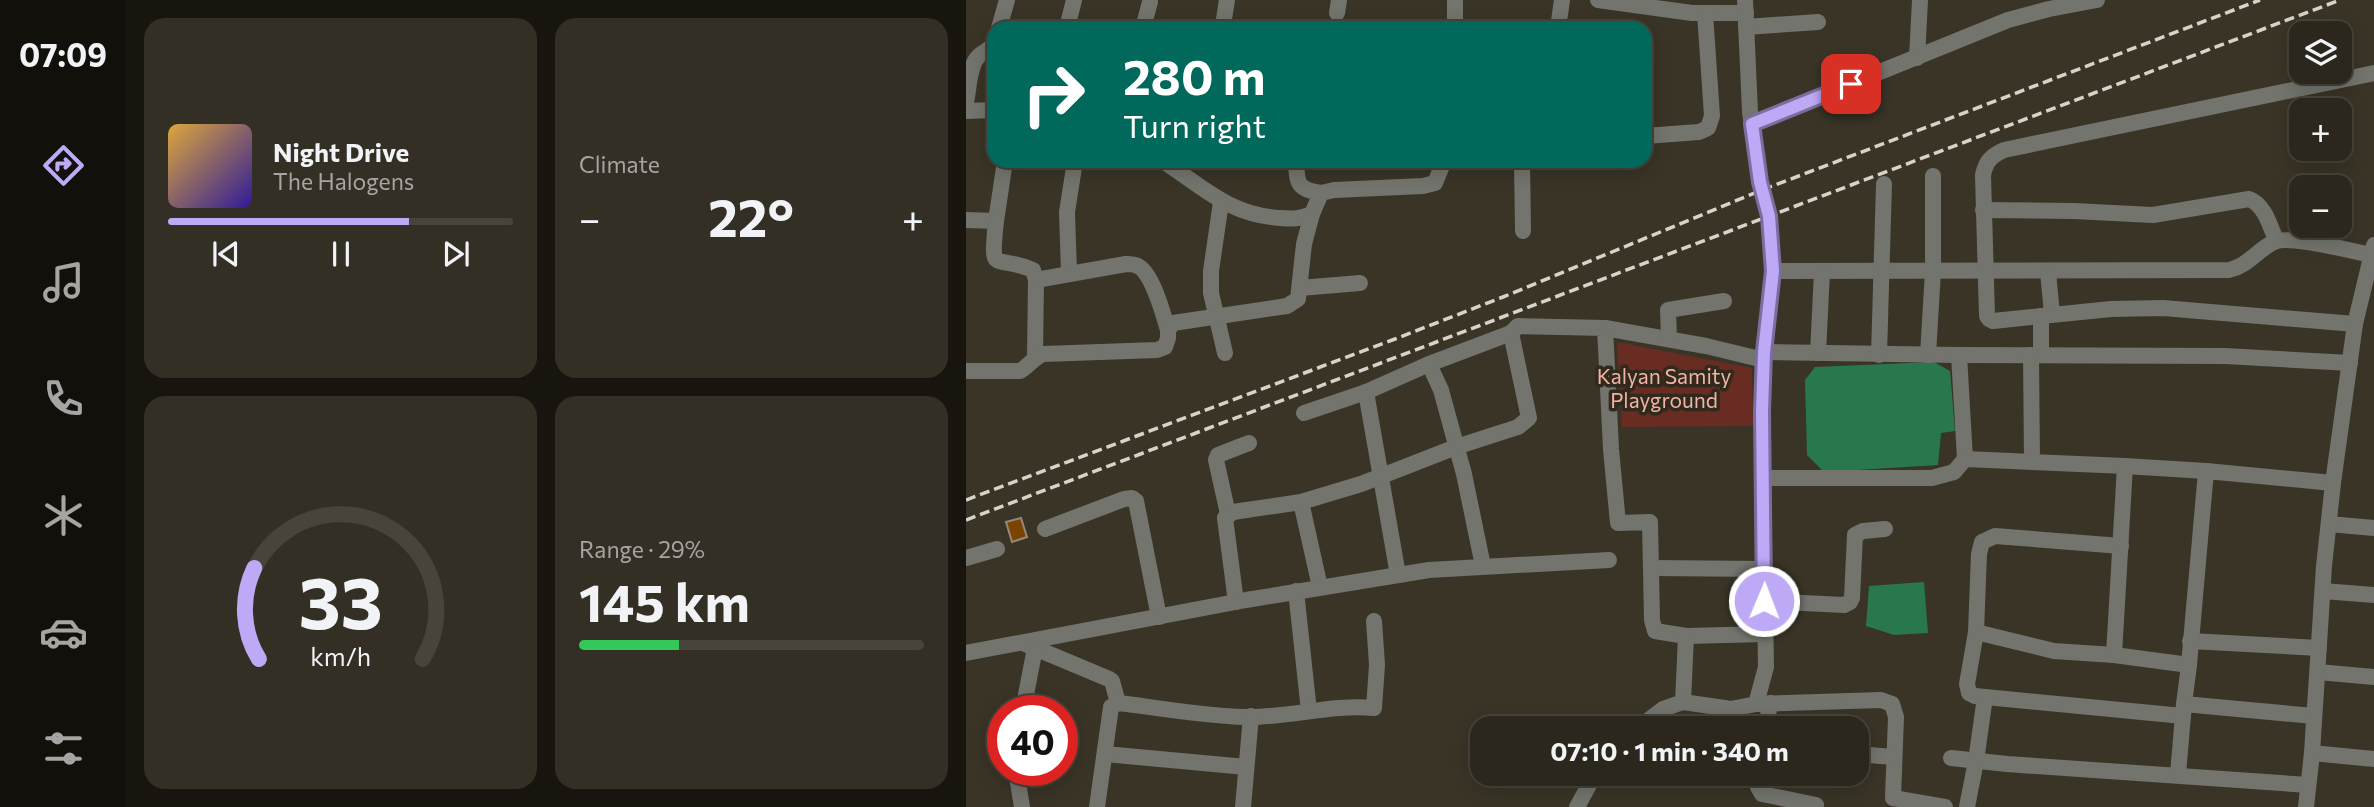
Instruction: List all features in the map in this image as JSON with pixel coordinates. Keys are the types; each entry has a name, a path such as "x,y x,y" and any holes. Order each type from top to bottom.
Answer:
{"street":[{"path":"1001,21 1007,0"},
{"path":"1069,21 1074,0"},
{"path":"1224,19 1227,0"},
{"path":"1455,0 1455,21"},
{"path":"1559,21 1562,0"},
{"path":"1598,0 1705,13 1746,13 1818,22"},
{"path":"1917,58 1920,0"},
{"path":"1752,124 2008,20 2094,0"},
{"path":"1145,21 1150,2"},
{"path":"1652,135 1699,132 1708,128 1712,117 1705,13"},
{"path":"1746,13 1752,124 1760,182 1769,216 1773,271 1764,356 1765,716"},
{"path":"966,102 974,62 979,54 987,51"},
{"path":"2355,324 2163,308 2128,308 1993,321 1987,316 1982,188 1986,164 1993,155 2004,150 2374,73"},
{"path":"966,111 987,110"},
{"path":"1004,168 993,253 995,260 1001,263 1033,270 1037,279 1035,357"},
{"path":"1069,273 1067,212 1074,168"},
{"path":"1182,168 1222,202 1243,212 1265,217 1299,219 1312,214"},
{"path":"1297,168 1299,184 1305,190 1321,192 1423,186 1435,183 1441,168"},
{"path":"1522,168 1523,231"},
{"path":"1928,355 1933,271 1933,176"},
{"path":"1879,355 1884,184"},
{"path":"1168,330 1174,323 1287,306 1298,299 1304,244 1321,192"},
{"path":"1983,210 2144,215 2249,199 2256,201 2261,207 2276,240"},
{"path":"1222,202 1210,293 1225,354"},
{"path":"966,220 996,221"},
{"path":"1773,271 2229,270 2244,265 2276,240 2372,250 2355,324 2333,483 2306,807"},
{"path":"966,371 1020,371 1035,357 1043,354 1157,350 1165,347 1168,330 1154,290 1145,272 1138,266 1126,264 1037,279"},
{"path":"1818,354 1822,272"},
{"path":"2032,461 2036,355 2047,315 2048,272"},
{"path":"1300,288 1360,283"},
{"path":"1669,339 1668,310 1724,301"},
{"path":"1304,413 1366,393 1429,364 1511,333 1518,326 1605,328 1764,356 2225,356 2350,363"},
{"path":"1605,328 1618,523 1650,522 1652,620 1655,631 1686,636 1766,635"},
{"path":"1236,601 1225,518 1228,514 1301,502 1518,427 1529,418 1511,333"},
{"path":"1763,478 1932,478 1954,472 1965,459 1959,355"},
{"path":"1429,364 1441,390 1464,474 1483,566"},
{"path":"1366,393 1398,575"},
{"path":"1228,514 1216,460 1218,455 1249,443"},
{"path":"1965,459 2206,471 2333,483"},
{"path":"2115,655 2125,466"},
{"path":"2178,775 2206,471"},
{"path":"1045,529 1124,499 1136,500 1159,617"},
{"path":"1301,502 1320,587"},
{"path":"2329,524 2374,528"},
{"path":"1764,601 1850,603 1855,535 1863,531 1885,529"},
{"path":"2120,546 1995,536 1982,542 1969,692 1985,698 2314,716"},
{"path":"966,558 997,550"},
{"path":"966,651 1028,645 1236,601 1398,575 1483,566 1609,560"},
{"path":"1651,568 1765,569"},
{"path":"2323,591 2374,594"},
{"path":"1296,592 1309,712"},
{"path":"1098,807 1111,707 1118,703 1251,716 1350,706 1374,708 1377,665 1374,621"},
{"path":"1976,632 2054,650 2189,665"},
{"path":"1683,702 1686,636"},
{"path":"2190,641 2319,648"},
{"path":"1028,645 1109,679 1116,690 1118,703"},
{"path":"1024,695 1028,645"},
{"path":"2318,672 2374,677"},
{"path":"1967,807 1985,698"},
{"path":"1654,716 1663,709 1683,702 1731,709 1763,703 1881,700 1892,704 1896,718 1893,798 1945,807"},
{"path":"1243,807 1251,716"},
{"path":"2312,753 2374,759"},
{"path":"1105,754 1247,767"},
{"path":"1869,755 1894,757"},
{"path":"1951,758 2308,785"},
{"path":"1019,786 1022,807"},
{"path":"1577,807 1588,786"},
{"path":"1758,786 1762,794 1816,805"}],"green space":[{"name":"Kalyan Samity Playground","path":"1617,342 1752,368 1753,426 1622,427"}],"shaded area":[{"path":"1934,362 1950,371 1955,431 1941,433 1938,465 1824,472 1807,455 1805,380 1815,367"},
{"path":"1924,582 1928,633 1894,635 1866,626 1869,586"}],"building":[{"path":"1021,518 1027,537 1012,542 1006,522"}],"railway":[{"path":"966,500 1395,339 1762,190 2260,0"},
{"path":"966,520 2340,0"}],"route":[{"path":"1764,601 1762,411 1764,352 1773,271 1769,216 1760,182 1752,124 1851,84"}]}
